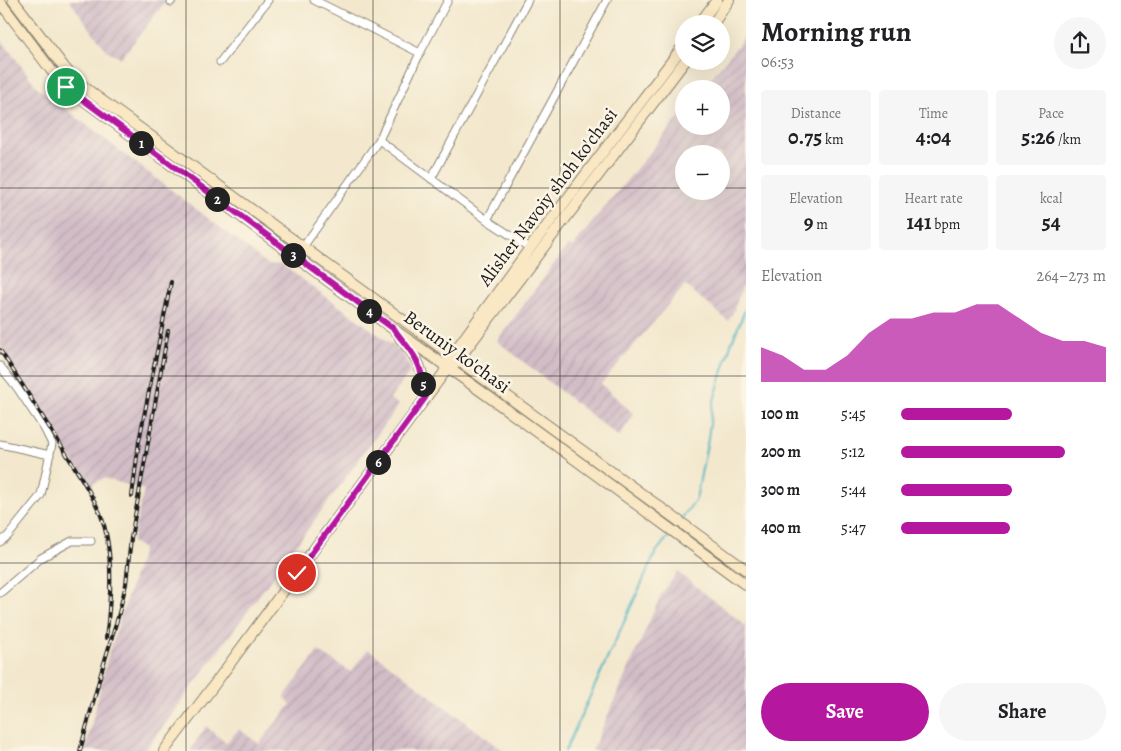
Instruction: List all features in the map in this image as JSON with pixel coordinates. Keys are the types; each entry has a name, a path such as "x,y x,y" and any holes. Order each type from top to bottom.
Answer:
{"main road":[{"name":"Beruniy ko'chasi","path":"13,0 74,79 101,100 746,570"},
{"path":"706,15 717,0"},
{"path":"719,15 729,0"},
{"name":"Beruniy ko'chasi","path":"0,2 66,87 447,369 645,510 746,585"},
{"name":"Alisher Navoiy shoh ko'chasi","path":"455,358 530,248 675,57"},
{"name":"Alisher Navoiy shoh ko'chasi","path":"164,751 455,358 678,70"},
{"path":"394,329 419,365 422,373 425,398"}],"street":[{"path":"220,62 268,0"},
{"path":"314,0 420,53"},
{"path":"303,247 379,140 420,53 448,0"},
{"path":"431,179 528,0"},
{"path":"487,220 607,0"},
{"path":"379,140 487,220 530,248"},
{"path":"0,366 18,389 44,428 52,444 41,495 8,536 0,542"},
{"path":"0,444 50,455"},
{"path":"0,593 41,558 72,541 91,541"}],"shaded area":[{"path":"69,0 167,0 121,58 106,50"},
{"path":"746,35 746,277 728,321 685,285 601,384 634,414 619,437 497,341 568,245 572,247 675,122 675,135 730,135 730,80 709,80 717,70 730,70 730,55"},
{"path":"0,38 37,87 269,265 281,264 401,351 411,370 390,399 399,405 145,751 85,751 108,656 143,549 132,542 144,490 104,478 89,486 0,345"},
{"path":"678,572 746,626 746,751 592,751 661,595"},
{"path":"368,649 504,751 190,751 206,726 226,743 239,729 259,744 291,704 284,697 318,651 351,672"}],"waterway":[{"path":"681,519 696,499 708,439 712,407 731,344 746,308"},
{"path":"565,751 656,552 671,533"}],"railway":[{"path":"132,496 139,441 171,282"},
{"path":"80,751 126,584 131,538 168,331"},
{"path":"0,350 77,471 100,513 108,542 110,575 106,638"}],"route":[{"path":"66,87 394,329 419,365 422,373 425,398 297,573"}]}
